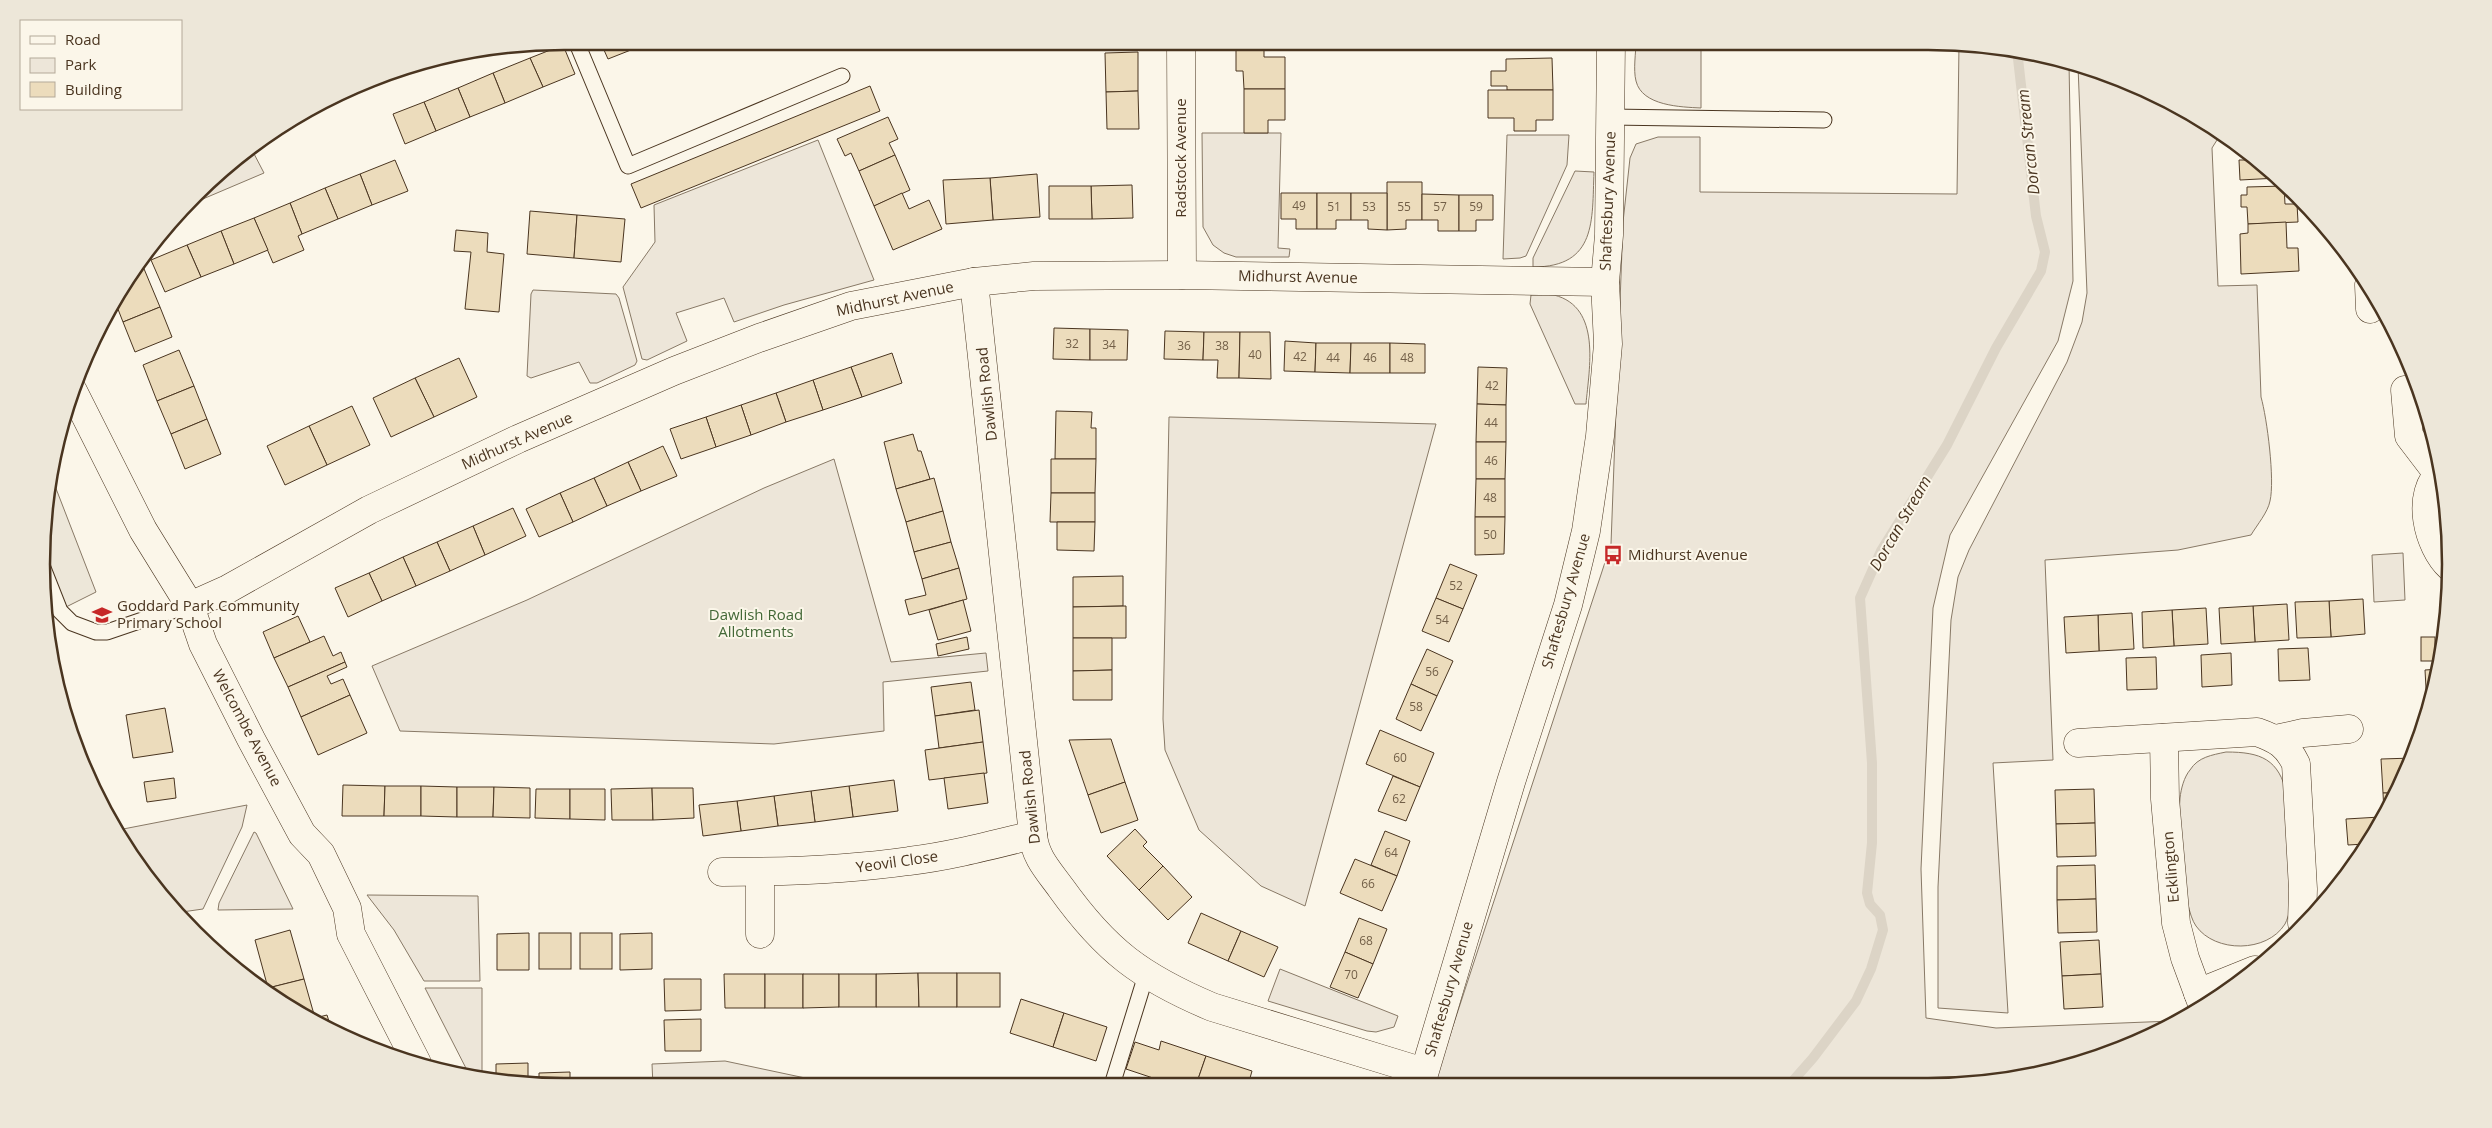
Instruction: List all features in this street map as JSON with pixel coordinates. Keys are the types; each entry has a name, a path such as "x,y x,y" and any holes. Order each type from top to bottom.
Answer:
{"street":[{"name":"Radstock Avenue","path":"1181,50 1182,275"},
{"name":"Shaftesbury Avenue","path":"1423,1078 1506,798 1578,570 1590,506 1605,396 1608,344 1605,282 1609,235 1612,50"},
{"name":"Midhurst Avenue","path":"190,606 228,589 378,506 518,439 674,371 759,338 851,306 974,282 1034,276 1182,275 1605,282"},
{"name":"Dawlish Road","path":"974,282 1027,761 1033,835 1038,856 1078,913 1101,938 1146,975 1178,993 1212,1007 1423,1078"},
{"path":"2405,390 2409,436 2432,462"},
{"name":"Welcombe Avenue","path":"77,400 143,530 190,606 203,644 251,739 302,834 321,854 332,875 347,908 351,934 414,1055"},
{"path":"2435,479 2431,483 2428,494 2430,529 2435,548 2442,559"},
{"path":"2276,739 2303,733 2349,729"},
{"path":"2078,743 2257,732 2276,739 2290,751 2296,764 2303,889 2302,915"},
{"name":"Ecklington","path":"2164,738 2165,800 2176,923 2200,998 2215,991"},
{"name":"Yeovil Close","path":"722,872 846,868 910,861 954,854 1033,835"},
{"path":"760,872 760,934"}],"lane":[{"path":"580,50 628,166 842,76"},
{"path":"1610,117 1824,120"},
{"path":"51,587 60,611 72,622 96,632 107,632 190,606"},
{"path":"1114,1078 1146,975"}],"green space":[{"path":"1636,50 1701,50 1701,108 1673,106 1646,96 1636,81"},
{"path":"1959,51 1995,54 2069,70 2073,281 2058,341 1950,535 1933,608 1921,869 1926,1018 1996,1028 2162,1021 2125,1039 2061,1060 1995,1074 1962,1077 1436,1078 1611,544 1623,222 1630,158 1636,144 1658,137 1700,137 1700,192 1957,194"},
{"path":"2078,73 2125,89 2155,103 2217,139 2212,148 2218,286 2257,285 2261,397 2268,434 2272,479 2270,501 2265,514 2251,535 2178,550 2045,560 2053,760 1993,763 2008,1013 1938,1008 1938,887 1951,620 1958,577 1969,550 2067,362 2082,322 2087,293"},
{"path":"1202,133 1281,133 1278,248 1290,249 1289,257 1236,257 1224,253 1213,245 1203,227"},
{"path":"1507,135 1569,135 1567,165 1526,256 1503,259"},
{"path":"818,140 874,280 784,305 734,322 724,298 676,313 687,341 647,360 642,359 623,287 655,242 654,205"},
{"path":"254,154 264,173 203,199"},
{"path":"1575,171 1594,172 1593,207 1587,238 1580,250 1569,259 1554,265 1533,267 1533,258"},
{"path":"533,290 616,294 619,298 637,361 635,365 597,383 590,383 579,362 531,378 527,376 531,294"},
{"path":"1531,295 1554,295 1569,302 1580,312 1586,326 1589,341 1590,357 1586,404 1575,404 1530,304"},
{"path":"1169,417 1436,424 1305,906 1261,886 1199,830 1165,750 1163,719"},
{"name":"Dawlish Road Allotments","path":"834,459 891,662 986,653 988,671 883,682 884,731 774,744 400,731 372,666 527,600 764,488"},
{"path":"2403,553 2405,600 2374,602 2372,555"},
{"path":"2226,752 2249,754 2267,760 2279,773 2287,795 2290,910 2285,924 2277,934 2254,944 2241,946 2215,941 2196,926 2187,902 2180,844 2180,794 2184,780 2197,762 2206,757"},
{"path":"247,805 242,827 203,909 186,911 156,877 124,829"},
{"path":"254,832 293,909 218,910 219,903"},
{"path":"367,895 478,896 480,981 424,981 394,930"},
{"path":"1280,969 1398,1016 1394,1027 1376,1032 1367,1031 1268,1001"},
{"path":"425,988 482,988 482,1071 466,1068"},
{"path":"725,1061 805,1078 653,1078 652,1064"}],"shaded area":[{"path":"56,488 96,592 54,613 51,598 50,564 51,530"}],"building":[{"path":"549,50 565,50 575,74 543,87 530,58"},
{"path":"604,50 631,50 608,59"},
{"path":"1236,50 1264,50 1264,57 1285,57 1285,89 1244,89 1243,71 1236,71"},
{"path":"1138,52 1138,91 1106,92 1105,53"},
{"path":"530,58 543,87 505,103 493,73"},
{"path":"1552,58 1553,90 1507,90 1507,86 1491,86 1491,71 1506,71 1506,59"},
{"path":"493,73 505,103 470,117 458,88"},
{"path":"870,86 880,111 641,208 631,184"},
{"path":"458,88 470,117 436,131 424,102"},
{"path":"1244,89 1285,89 1285,120 1268,120 1268,133 1244,133"},
{"path":"1488,90 1553,90 1553,120 1536,120 1536,131 1514,131 1514,118 1488,118"},
{"path":"1138,91 1139,129 1107,129 1106,92"},
{"path":"424,102 436,131 405,144 393,114"},
{"path":"888,117 898,139 889,143 895,155 859,171 851,153 845,156 837,139"},
{"path":"895,155 910,190 874,206 859,171"},
{"path":"395,160 408,191 372,205 360,174"},
{"path":"2239,160 2246,160 2268,179 2240,180"},
{"path":"360,174 372,205 338,219 325,188"},
{"path":"1037,174 1040,217 993,220 990,178"},
{"path":"990,178 993,220 946,224 943,180"},
{"path":"1387,182 1422,182 1422,220 1406,220 1406,229 1387,230"},
{"path":"1132,185 1133,218 1092,219 1091,186"},
{"path":"1049,186 1091,186 1092,219 1049,219"},
{"path":"2276,186 2284,195 2285,204 2294,204 2297,207 2298,222 2248,224 2247,207 2241,207 2241,195 2247,195 2247,187"},
{"path":"325,188 338,219 302,234 290,203"},
{"path":"902,193 909,209 929,200 942,229 893,250 874,206"},
{"path":"1281,193 1317,193 1317,229 1296,229 1296,219 1281,219"},
{"path":"1317,193 1351,193 1351,220 1336,220 1336,229 1317,229"},
{"path":"1351,193 1387,193 1387,230 1368,229 1368,220 1351,220"},
{"path":"1422,194 1459,195 1459,231 1438,231 1438,220 1422,220"},
{"path":"1459,195 1493,195 1493,220 1476,220 1476,231 1459,231"},
{"path":"290,203 302,234 298,236 304,250 273,263 254,218"},
{"path":"530,211 577,215 574,258 527,254"},
{"path":"577,215 625,219 621,262 574,258"},
{"path":"254,218 268,250 234,264 221,231"},
{"path":"2286,222 2287,248 2298,248 2299,271 2241,274 2240,234 2248,233 2248,224"},
{"path":"456,230 488,233 487,252 504,254 499,312 465,309 471,252 454,251"},
{"path":"221,231 234,264 201,277 187,245"},
{"path":"187,245 201,277 165,292 151,260"},
{"path":"144,268 160,307 123,322 118,309"},
{"path":"160,307 172,337 135,352 123,322"},
{"path":"1054,328 1090,329 1090,360 1053,359"},
{"path":"1090,329 1128,330 1127,360 1090,360"},
{"path":"1165,331 1204,332 1203,360 1164,359"},
{"path":"1204,332 1240,332 1239,378 1217,378 1218,360 1203,360"},
{"path":"1240,332 1270,332 1271,379 1239,378"},
{"path":"1285,341 1316,343 1315,372 1284,371"},
{"path":"1316,343 1351,343 1350,373 1315,372"},
{"path":"1351,343 1390,343 1390,373 1350,373"},
{"path":"1390,343 1425,344 1425,373 1390,373"},
{"path":"179,350 194,386 157,401 143,365"},
{"path":"892,353 902,383 862,397 851,367"},
{"path":"459,358 477,397 434,417 415,378"},
{"path":"851,367 862,397 823,410 813,380"},
{"path":"1478,367 1507,368 1506,405 1477,404"},
{"path":"415,378 434,417 391,437 373,398"},
{"path":"813,380 823,410 786,422 776,393"},
{"path":"194,386 207,419 171,434 157,401"},
{"path":"776,393 786,422 751,435 741,405"},
{"path":"1477,404 1506,405 1506,442 1476,442"},
{"path":"741,405 751,435 716,447 706,417"},
{"path":"352,406 370,445 327,465 309,426"},
{"path":"1056,411 1092,412 1091,428 1096,428 1096,459 1055,459"},
{"path":"706,417 716,447 681,459 670,429"},
{"path":"207,419 221,454 185,469 171,434"},
{"path":"309,426 327,465 285,485 267,446"},
{"path":"913,434 930,479 896,489 884,442"},
{"path":"1476,442 1506,442 1505,479 1476,479"},
{"path":"663,446 677,476 641,491 628,462"},
{"path":"1051,459 1096,459 1095,493 1051,493"},
{"path":"628,462 641,491 607,506 594,478"},
{"path":"594,478 607,506 573,522 560,493"},
{"path":"934,478 943,511 906,522 896,489"},
{"path":"1476,479 1505,479 1505,517 1475,517"},
{"path":"560,493 573,522 539,537 526,509"},
{"path":"1051,493 1095,493 1095,522 1050,522"},
{"path":"513,508 526,536 485,555 473,526"},
{"path":"943,511 951,542 914,552 906,522"},
{"path":"1475,517 1505,517 1504,554 1475,555"},
{"path":"1057,522 1095,522 1094,551 1057,550"},
{"path":"473,526 485,555 450,571 437,542"},
{"path":"437,542 450,571 416,586 403,557"},
{"path":"951,542 959,568 922,579 914,552"},
{"path":"403,557 416,586 382,601 369,573"},
{"path":"1450,564 1477,575 1463,609 1436,598"},
{"path":"959,568 967,599 909,615 905,600 926,595 922,579"},
{"path":"369,573 382,601 348,617 335,588"},
{"path":"1123,576 1123,606 1073,607 1073,577"},
{"path":"1436,598 1463,609 1449,642 1422,631"},
{"path":"2363,599 2365,634 2331,637 2329,601"},
{"path":"963,600 971,631 938,640 929,610"},
{"path":"2329,601 2331,637 2297,638 2295,602"},
{"path":"2287,604 2289,640 2255,642 2253,606"},
{"path":"1126,606 1126,638 1073,638 1073,607"},
{"path":"2253,606 2255,642 2221,644 2219,608"},
{"path":"2206,608 2208,644 2174,646 2172,610"},
{"path":"2172,610 2174,646 2143,648 2142,612"},
{"path":"2132,613 2134,649 2099,651 2098,615"},
{"path":"2098,615 2099,651 2066,653 2064,617"},
{"path":"298,616 310,642 274,658 263,632"},
{"path":"324,636 333,656 341,652 345,662 288,687 274,658"},
{"path":"967,637 969,649 938,656 936,644"},
{"path":"2421,637 2435,637 2433,661 2421,661"},
{"path":"1073,638 1112,638 1112,670 1073,671"},
{"path":"2308,648 2310,680 2279,681 2278,649"},
{"path":"1427,649 1453,661 1437,696 1411,684"},
{"path":"2231,653 2232,685 2202,687 2201,655"},
{"path":"2156,657 2157,689 2127,690 2126,658"},
{"path":"345,662 347,667 327,676 331,684 343,679 350,695 301,717 288,687"},
{"path":"1112,670 1112,700 1073,700 1073,671"},
{"path":"2425,670 2431,670 2426,689"},
{"path":"971,682 975,710 935,716 931,687"},
{"path":"1411,684 1437,696 1421,731 1396,719"},
{"path":"350,695 367,733 318,755 301,717"},
{"path":"165,708 173,752 133,758 126,715"},
{"path":"979,710 983,742 939,748 935,716"},
{"path":"1380,730 1434,753 1420,787 1366,764"},
{"path":"1111,739 1125,782 1088,795 1069,740"},
{"path":"983,742 987,773 929,780 925,750"},
{"path":"2404,758 2388,793 2383,793 2381,759"},
{"path":"984,773 988,803 948,809 944,778"},
{"path":"1393,776 1420,787 1406,821 1378,811"},
{"path":"174,778 176,798 147,802 144,782"},
{"path":"894,780 898,811 853,817 849,786"},
{"path":"1125,782 1138,820 1101,833 1088,795"},
{"path":"343,785 385,786 384,816 342,816"},
{"path":"385,786 421,786 421,816 384,816"},
{"path":"421,786 457,787 457,817 421,816"},
{"path":"849,786 853,817 815,822 811,791"},
{"path":"457,787 494,787 493,817 457,817"},
{"path":"494,787 530,788 530,818 493,817"},
{"path":"652,788 653,820 612,820 611,789"},
{"path":"652,788 693,788 694,818 653,820"},
{"path":"536,789 570,789 570,819 535,818"},
{"path":"570,789 605,789 605,820 570,819"},
{"path":"2094,789 2095,823 2056,824 2055,790"},
{"path":"811,791 815,822 778,826 774,796"},
{"path":"2383,793 2388,793 2383,801"},
{"path":"774,796 778,826 741,831 737,801"},
{"path":"737,801 741,831 703,836 699,805"},
{"path":"2375,817 2358,844 2348,845 2346,819"},
{"path":"2095,823 2096,856 2057,857 2056,824"},
{"path":"1135,829 1147,842 1143,846 1163,866 1139,890 1107,856"},
{"path":"1385,831 1410,841 1397,876 1371,865"},
{"path":"1355,859 1397,876 1382,911 1340,893"},
{"path":"2095,865 2096,899 2057,900 2057,866"},
{"path":"1163,866 1192,897 1168,920 1139,890"},
{"path":"2096,899 2097,932 2058,933 2057,900"},
{"path":"1201,913 1241,931 1228,961 1188,943"},
{"path":"1359,918 1387,929 1373,964 1345,952"},
{"path":"290,930 304,979 272,987 267,983 255,940"},
{"path":"1241,931 1278,947 1264,977 1228,961"},
{"path":"529,933 529,970 497,970 497,934"},
{"path":"539,933 571,933 571,969 539,969"},
{"path":"580,933 612,933 612,969 580,969"},
{"path":"652,933 652,969 620,970 620,934"},
{"path":"2099,940 2101,974 2062,976 2060,942"},
{"path":"1345,952 1373,964 1358,998 1330,987"},
{"path":"918,973 919,1007 876,1007 876,974"},
{"path":"918,973 957,973 957,1007 919,1007"},
{"path":"957,973 1000,973 1000,1007 957,1007"},
{"path":"724,974 765,974 765,1008 725,1008"},
{"path":"765,974 803,974 803,1008 765,1008"},
{"path":"803,974 839,974 839,1007 803,1008"},
{"path":"839,974 876,974 876,1007 839,1007"},
{"path":"2101,974 2103,1007 2064,1009 2062,976"},
{"path":"304,979 313,1012 307,1009 272,987"},
{"path":"664,979 701,979 701,1010 665,1011"},
{"path":"1021,999 1064,1013 1053,1047 1010,1033"},
{"path":"1064,1013 1107,1027 1096,1061 1053,1047"},
{"path":"327,1015 329,1021 321,1016"},
{"path":"701,1019 701,1051 665,1051 664,1020"},
{"path":"1161,1041 1206,1056 1198,1078 1153,1078 1126,1069 1135,1042 1159,1050"},
{"path":"1206,1056 1252,1071 1250,1078 1198,1078"},
{"path":"528,1063 528,1077 496,1074 496,1064"},
{"path":"570,1072 570,1078 539,1077 539,1073"}],"waterway":[{"name":"Dorcan Stream","path":"1795,1078 1856,1001 1871,969 1883,930 1880,915 1870,904 1867,893 1872,843 1872,763 1860,598 1881,551 1947,445 1996,348 2041,271 2045,252 2036,216 2018,58"}],"place":[{"name":"Midhurst Avenue","path":"1613,555"},
{"name":"Goddard Park Community Primary School","path":"102,615"}]}
